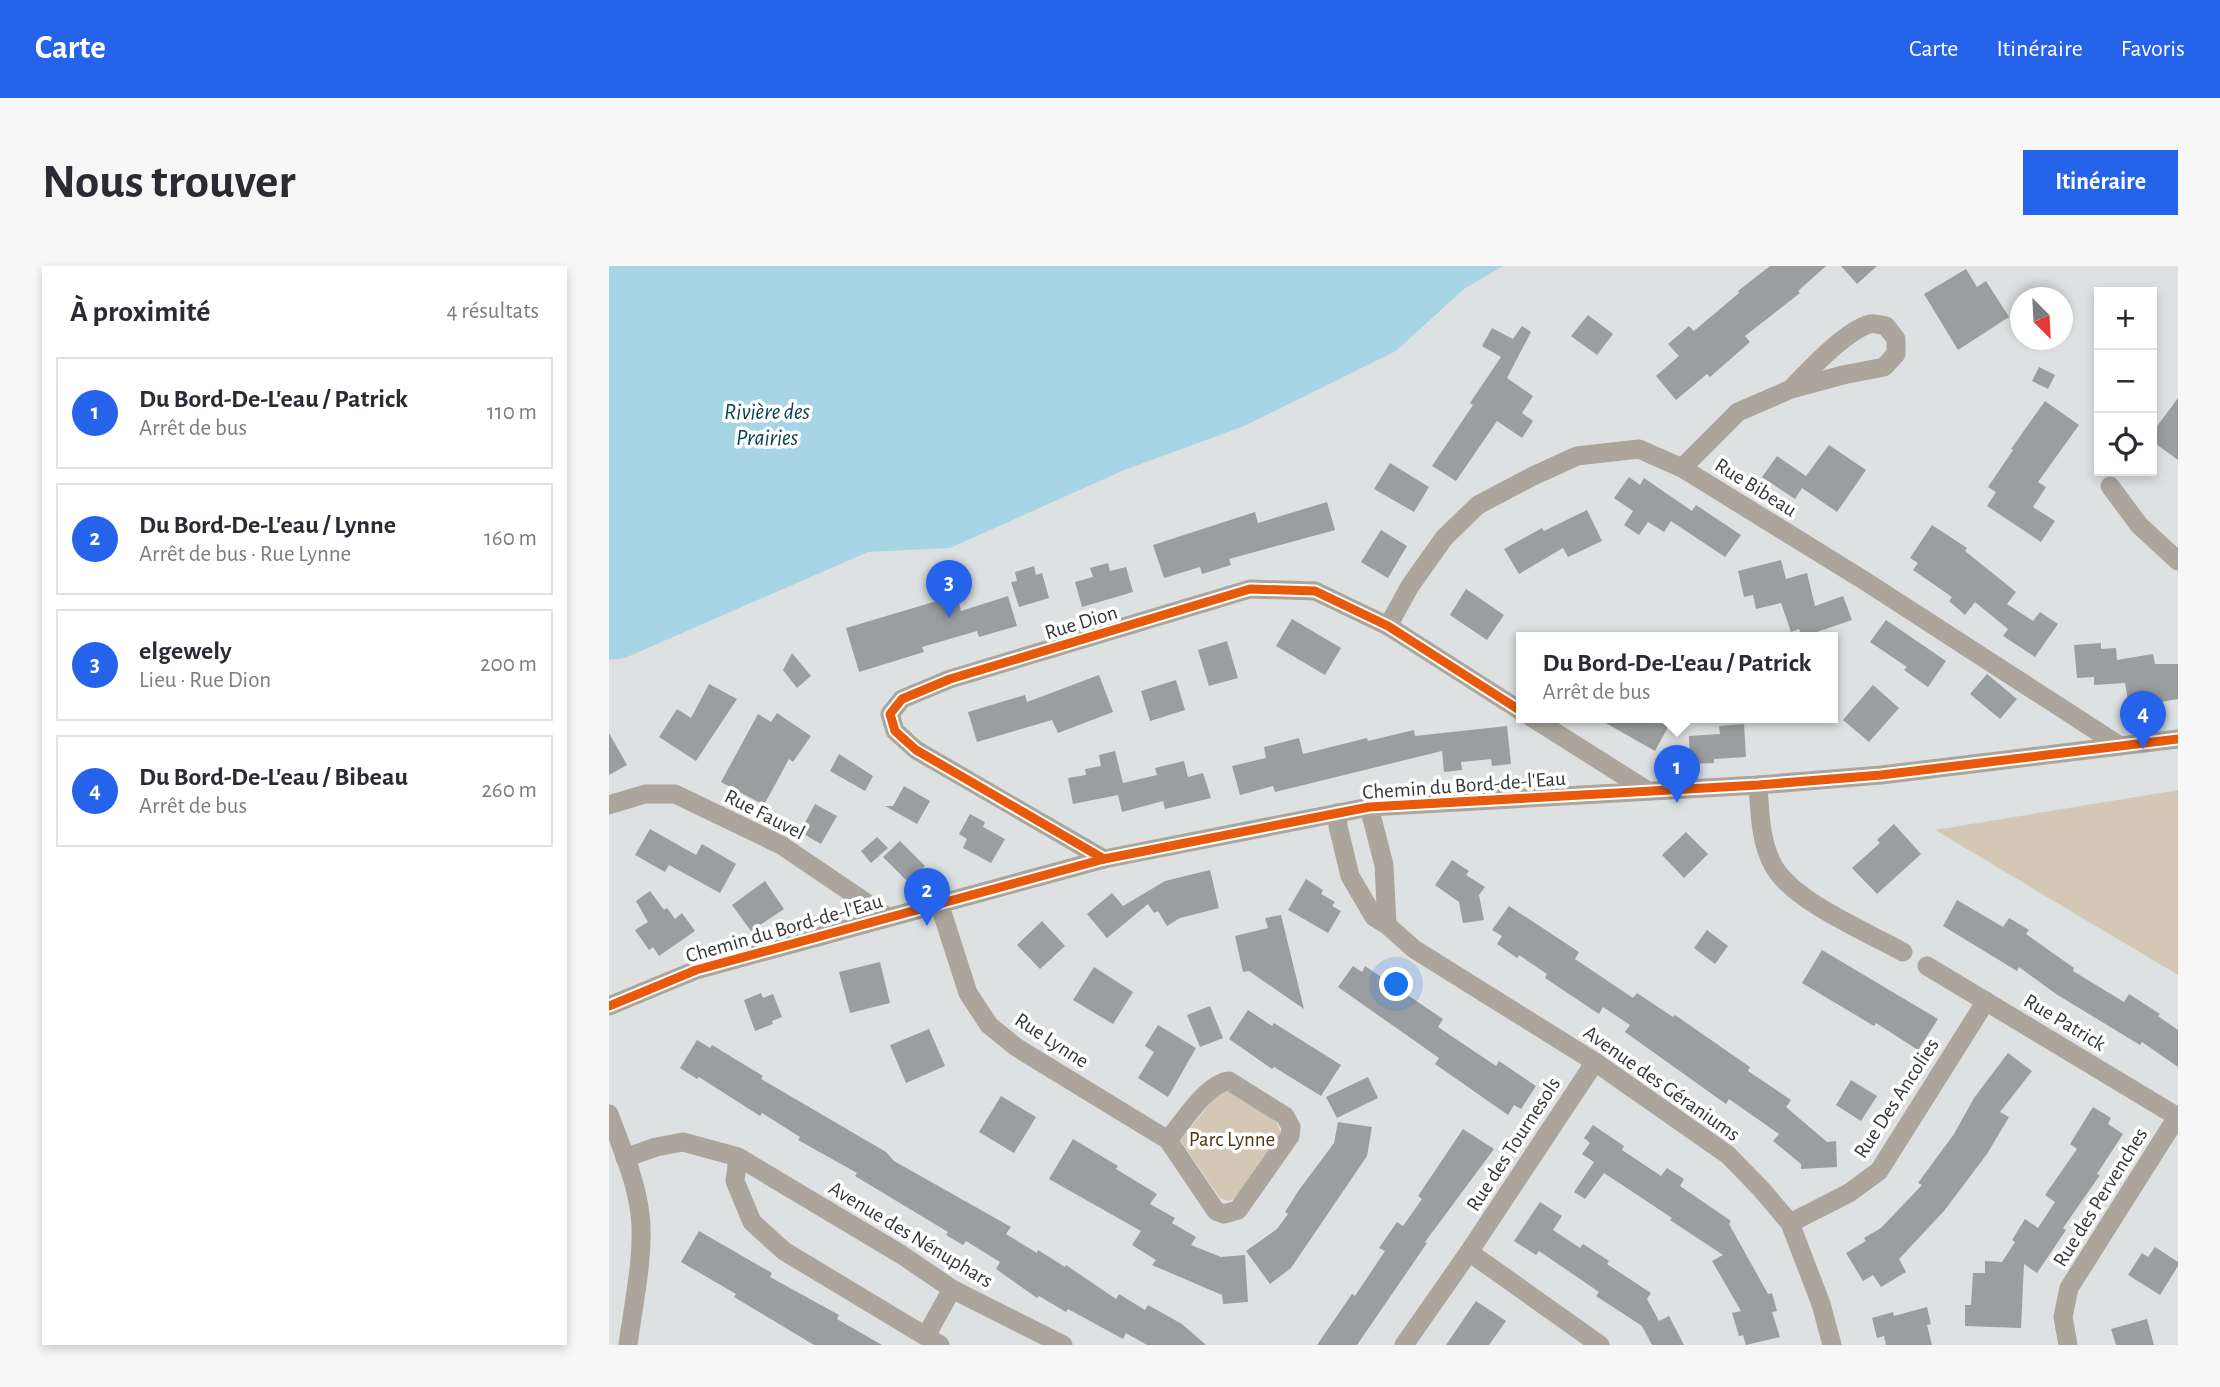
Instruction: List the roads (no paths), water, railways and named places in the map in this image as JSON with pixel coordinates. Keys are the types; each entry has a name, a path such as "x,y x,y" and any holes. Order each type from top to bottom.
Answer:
{"street":[{"path":"1682,468 1738,412 1791,389 1884,367 1896,354 1896,339 1886,326 1871,323 1855,331 1824,356 1791,389"},
{"name":"Rue Bibeau","path":"1388,626 1410,586 1444,538 1478,505 1577,456 1639,449 1682,468 1865,581 2120,746"},
{"path":"2110,486 2139,525 2178,561"},
{"name":"Rue Dion","path":"1104,859 916,750 895,731 890,714 902,699 950,679 1250,589 1315,591 1388,626 1516,708"},
{"path":"1540,723 1648,791"},
{"name":"Chemin du Bord-de-l'Eau","path":"609,1006 696,970 886,916 1104,859 1369,807 1758,785 1881,775 2178,739"},
{"path":"1758,785 1765,843 1772,864 1783,881 1803,897 1903,952"},
{"name":"Rue Fauvel","path":"609,805 645,794 675,794 781,845 886,916"},
{"path":"1369,807 1384,865 1387,925"},
{"name":"Avenue des Géraniums","path":"1337,813 1350,876 1374,917 1414,949 1595,1062 1728,1155 1790,1223 1821,1304 1832,1345"},
{"name":"Rue Lynne","path":"939,903 968,993 989,1025 1016,1047 1168,1140 1216,1210 1224,1214 1238,1210 1290,1136 1291,1127 1285,1116 1229,1081 1221,1082 1211,1089 1168,1140"},
{"name":"Rue Patrick","path":"1927,966 2178,1117"},
{"name":"Rue Des Ancolies","path":"1790,1223 1849,1193 1879,1171 1986,1001"},
{"name":"Rue des Tournesols","path":"1404,1345 1595,1062"},
{"path":"609,1114 625,1158 640,1214 641,1243 628,1345"},
{"name":"Rue des Pervenches","path":"2068,1345 2063,1317 2069,1288 2178,1117"},
{"name":"Avenue des Nénuphars","path":"625,1158 656,1147 683,1142 737,1157 902,1255 952,1289 1063,1345"},
{"path":"737,1157 735,1181 753,1222 784,1251 933,1341 952,1289"},
{"path":"1469,1252 1600,1345"}],"water":[{"name":"Rivière des Prairies","path":"609,266 1503,266 1464,289 1396,351 1244,426 1122,471 950,548 868,552 625,658 609,660"}],"place":[{"name":"elgewely","path":"949,618"},
{"name":"Du Bord-De-L'eau / Bibeau","path":"2143,749"},
{"name":"Du Bord-De-L'eau / Patrick","path":"1677,803"},
{"name":"Du Bord-De-L'eau / Lynne","path":"927,926"}],"park label":[{"name":"Parc Lynne","path":"1232,1139"}]}
